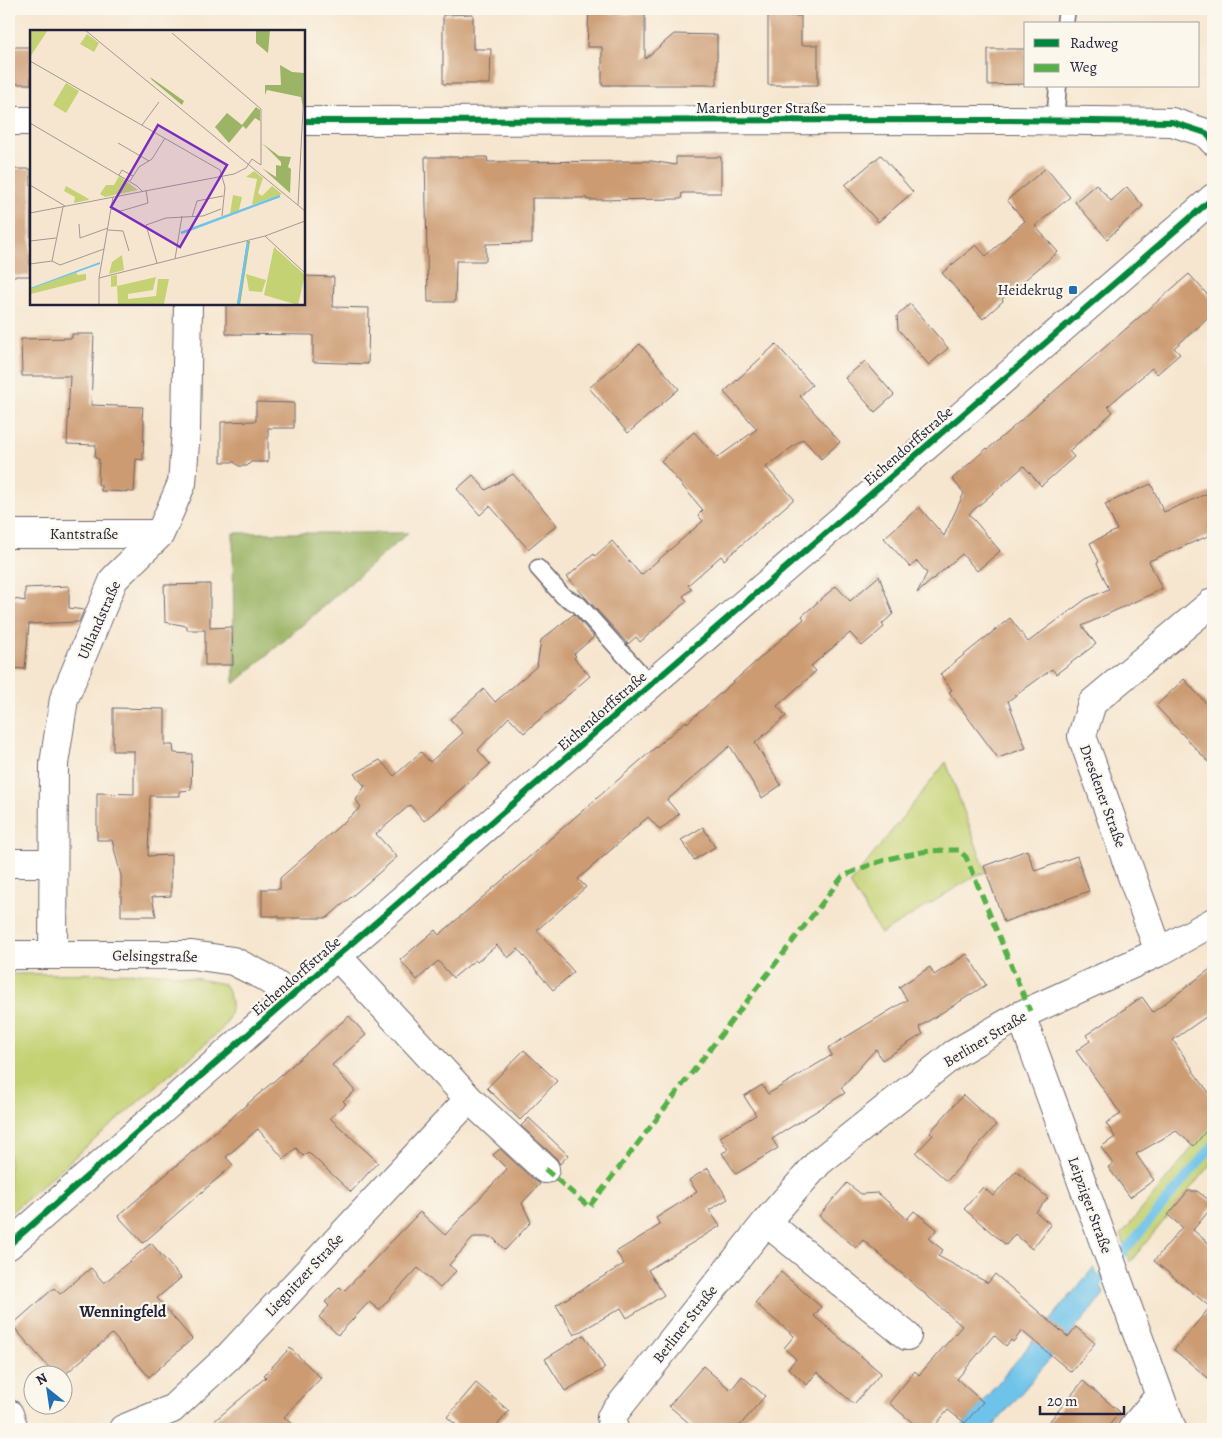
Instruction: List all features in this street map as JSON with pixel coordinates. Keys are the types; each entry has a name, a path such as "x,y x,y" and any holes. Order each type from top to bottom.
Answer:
{"street":[{"path":"9,121 30,121"},
{"name":"Marienburger Straße","path":"305,121 1172,122 1206,133 1213,141"},
{"name":"Eichendorffstraße","path":"9,1245 337,956 1213,198"},
{"name":"Uhlandstraße","path":"53,955 54,764 64,699 114,579 160,534 182,483 186,430 188,305"},
{"name":"Kantstraße","path":"9,534 160,534"},
{"name":"Dresdener Straße","path":"1159,952 1082,736 1092,703 1213,602"},
{"path":"9,863 53,863"},
{"name":"Berliner Straße","path":"614,1429 611,1417 766,1222 819,1162 954,1054 1021,1015 1159,952 1213,922"},
{"name":"Gelsingstraße","path":"9,954 192,955 233,961 263,976 292,996"},
{"path":"337,956 469,1099 545,1169"},
{"name":"Leipziger Straße","path":"1021,1015 1172,1429"},
{"name":"Liegnitzer Straße","path":"124,1429 172,1408 228,1357 469,1099"},
{"path":"766,1222 907,1336"},
{"path":"1132,1429 1159,1396"},
{"path":"9,1414 14,1429"}],"lane":[{"path":"1065,22 1067,9"},
{"path":"1055,121 1058,88"},
{"path":"538,568 563,596 579,605 651,685"}],"green space":[{"path":"233,533 408,533 234,684"},
{"path":"946,762 986,872 975,876 881,934 850,884"},
{"path":"169,973 224,984 231,1002 230,1013 225,1024 221,1030 9,1214 9,974"},
{"path":"1213,1122 1213,1142 1125,1246 1121,1235"},
{"path":"1213,1147 1213,1161 1130,1262 1126,1251"}],"water":[{"path":"1094,1267 1104,1294 991,1429 960,1429"}],"building":[{"path":"589,9 611,9 611,14 645,14 645,59 674,34 717,35 717,85 602,85 602,47 587,47"},
{"path":"473,14 473,49 491,49 490,84 443,84 443,15"},
{"path":"768,16 801,16 801,45 818,45 818,85 768,85"},
{"path":"9,47 30,47 30,84 9,84"},
{"path":"988,49 1024,49 1024,84 988,85"},
{"path":"881,155 913,192 878,222 845,185"},
{"path":"425,157 487,157 488,162 651,161 676,165 676,157 721,157 721,193 682,193 681,199 587,200 587,198 532,198 532,243 486,244 486,261 456,261 455,302 428,302"},
{"path":"1046,168 1070,197 1035,226 1058,252 1002,299 1003,301 983,319 942,273 976,245 986,256 1025,221 1007,200"},
{"path":"9,169 30,169 30,276 9,276"},
{"path":"1096,184 1111,201 1127,187 1143,206 1107,239 1075,202"},
{"path":"1189,274 1213,301 1213,314 1174,348 1180,354 1157,374 1152,368 1108,406 1113,412 1069,451 1074,457 1041,486 1024,466 969,514 1000,551 977,571 962,554 917,593 927,573 917,561 910,567 884,538 919,507 944,536 964,493 952,479"},
{"path":"305,276 334,277 333,307 369,308 368,364 313,362 313,335 226,334 226,305 305,305"},
{"path":"910,304 948,348 929,365 898,329 897,316"},
{"path":"72,334 94,334 91,405 143,407 143,460 136,459 134,492 101,491 101,485 98,485 99,459 95,458 96,445 67,444 70,376 22,376 21,339 72,338"},
{"path":"640,344 679,389 628,433 589,388"},
{"path":"776,344 812,385 800,396 840,442 821,459 803,439 766,467 794,499 724,560 721,556 688,585 692,589 683,596 687,601 640,642 636,637 628,644 567,577 612,541 641,575 703,521 698,515 703,510 661,461 694,432 717,458 757,429 724,392"},
{"path":"865,361 894,395 875,412 845,378"},
{"path":"256,402 294,403 294,428 268,428 268,462 251,462 247,466 239,466 234,462 221,462 221,422 256,421"},
{"path":"513,474 557,525 528,549 490,506 480,515 457,489 473,475 486,490"},
{"path":"1151,484 1164,512 1213,491 1213,534 1149,561 1162,589 1082,626 1096,644 1056,674 1052,669 1008,701 1026,748 998,758 949,692 952,690 940,674 1010,618 1028,642 1086,599 1109,589 1090,543 1117,530 1105,504"},
{"path":"879,576 893,614 882,624 884,627 862,646 850,633 811,666 816,671 777,706 786,716 755,743 781,785 762,798 730,746 667,800 679,814 660,830 648,817 578,879 586,887 537,930 574,972 553,990 518,949 508,958 497,945 477,962 475,960 453,978 438,961 417,980 400,960 435,930 439,935 686,721 687,723 804,619 802,616 836,586 850,601"},
{"path":"210,584 210,628 232,627 233,665 205,665 205,630 187,630 187,626 165,622 164,585"},
{"path":"69,586 69,608 84,610 79,622 29,624 25,669 9,668 9,598 25,601 25,588"},
{"path":"574,614 594,637 574,654 576,656 574,658 590,676 524,733 509,717 478,750 490,764 424,821 410,805 376,834 397,857 327,918 262,916 262,889 280,889 280,878 361,807 356,800 365,786 354,774 380,760 394,776 421,752 430,762 463,733 450,719 484,689 495,702 537,666 541,640"},
{"path":"1184,679 1213,711 1213,767 1156,706"},
{"path":"113,708 165,709 165,745 173,745 174,753 192,754 191,790 180,791 180,796 150,796 148,856 171,855 171,896 152,897 156,916 121,916 121,876 112,840 97,840 97,793 134,794 134,751 113,751"},
{"path":"703,827 715,847 694,860 681,840"},
{"path":"1027,850 1035,871 1077,856 1089,891 1004,922 984,866"},
{"path":"967,954 986,985 919,1027 923,1034 882,1060 876,1049 841,1088 845,1093 772,1139 778,1148 736,1174 722,1153 728,1150 720,1137 756,1115 744,1096 762,1085 768,1094 832,1055 828,1048 907,1000 899,987 930,967 934,975"},
{"path":"1213,967 1213,1012 1173,1040 1213,1098 1213,1122 1194,1146 1176,1131 1136,1154 1154,1180 1130,1197 1108,1167 1113,1164 1101,1147 1115,1137 1106,1123 1121,1114 1076,1051 1090,1041 1086,1035 1142,997 1153,1012"},
{"path":"349,1016 366,1035 332,1065 355,1091 343,1101 346,1104 330,1118 378,1162 351,1192 308,1152 303,1156 296,1148 284,1159 258,1129 226,1157 233,1165 143,1243 118,1216"},
{"path":"524,1050 557,1081 520,1120 487,1088"},
{"path":"963,1095 996,1125 947,1181 916,1153 933,1135 930,1132"},
{"path":"529,1118 568,1155 560,1164 556,1158 521,1126"},
{"path":"500,1149 540,1184 522,1203 531,1222 505,1250 492,1237 474,1237 449,1265 456,1271 440,1288 418,1268 379,1310 369,1302 338,1335 319,1317 329,1306 325,1302 340,1287 344,1291 420,1212 445,1235 507,1169 493,1155"},
{"path":"708,1168 728,1199 709,1210 720,1226 648,1270 664,1295 627,1318 621,1308 574,1335 556,1305 624,1264 616,1252 660,1225 656,1218 697,1192 689,1180"},
{"path":"1016,1171 1048,1198 1036,1212 1051,1225 1032,1249 1015,1234 1006,1245 964,1209 983,1187 993,1196"},
{"path":"847,1183 861,1194 878,1193 907,1219 914,1211 937,1229 929,1239 943,1250 938,1256 988,1283 995,1274 1068,1337 1076,1327 1095,1343 1071,1372 1022,1331 1013,1342 1011,1340 1006,1346 994,1335 957,1379 983,1402 965,1423 948,1410 932,1429 920,1429 889,1403 915,1371 919,1375 962,1326 863,1240 856,1248 819,1216"},
{"path":"1188,1191 1197,1191 1213,1203 1213,1206 1193,1230 1213,1247 1213,1382 1174,1350 1210,1307 1154,1261 1182,1227 1168,1215"},
{"path":"151,1243 181,1278 157,1298 192,1339 149,1377 112,1334 72,1368 72,1366 47,1366 12,1325 54,1288 60,1294 91,1268 104,1283"},
{"path":"781,1272 821,1307 814,1316 881,1373 854,1404 817,1372 807,1385 788,1368 796,1359 784,1348 794,1336 755,1303"},
{"path":"584,1335 605,1368 565,1391 545,1359"},
{"path":"290,1348 321,1378 284,1417 297,1429 205,1429 266,1377 264,1375"},
{"path":"703,1366 731,1390 742,1376 765,1396 737,1429 696,1429 669,1406"},
{"path":"1083,1381 1120,1412 1106,1429 1043,1429"},
{"path":"476,1383 509,1411 494,1429 461,1429 447,1417"}],"waterway":[{"path":"1093,1289 1213,1145"}],"marked path":[{"path":"545,1169 589,1207 842,877 884,860 914,853 944,850 959,850 966,857 1030,1011"}],"cycle path":[{"path":"305,121 1012,120 1172,122 1206,133 1213,141"},
{"path":"9,1245 337,956 1213,198"}],"place":[{"name":"Heidekrug","path":"1073,290"}],"district":[{"name":"Wenningfeld","path":"123,1312"}]}
